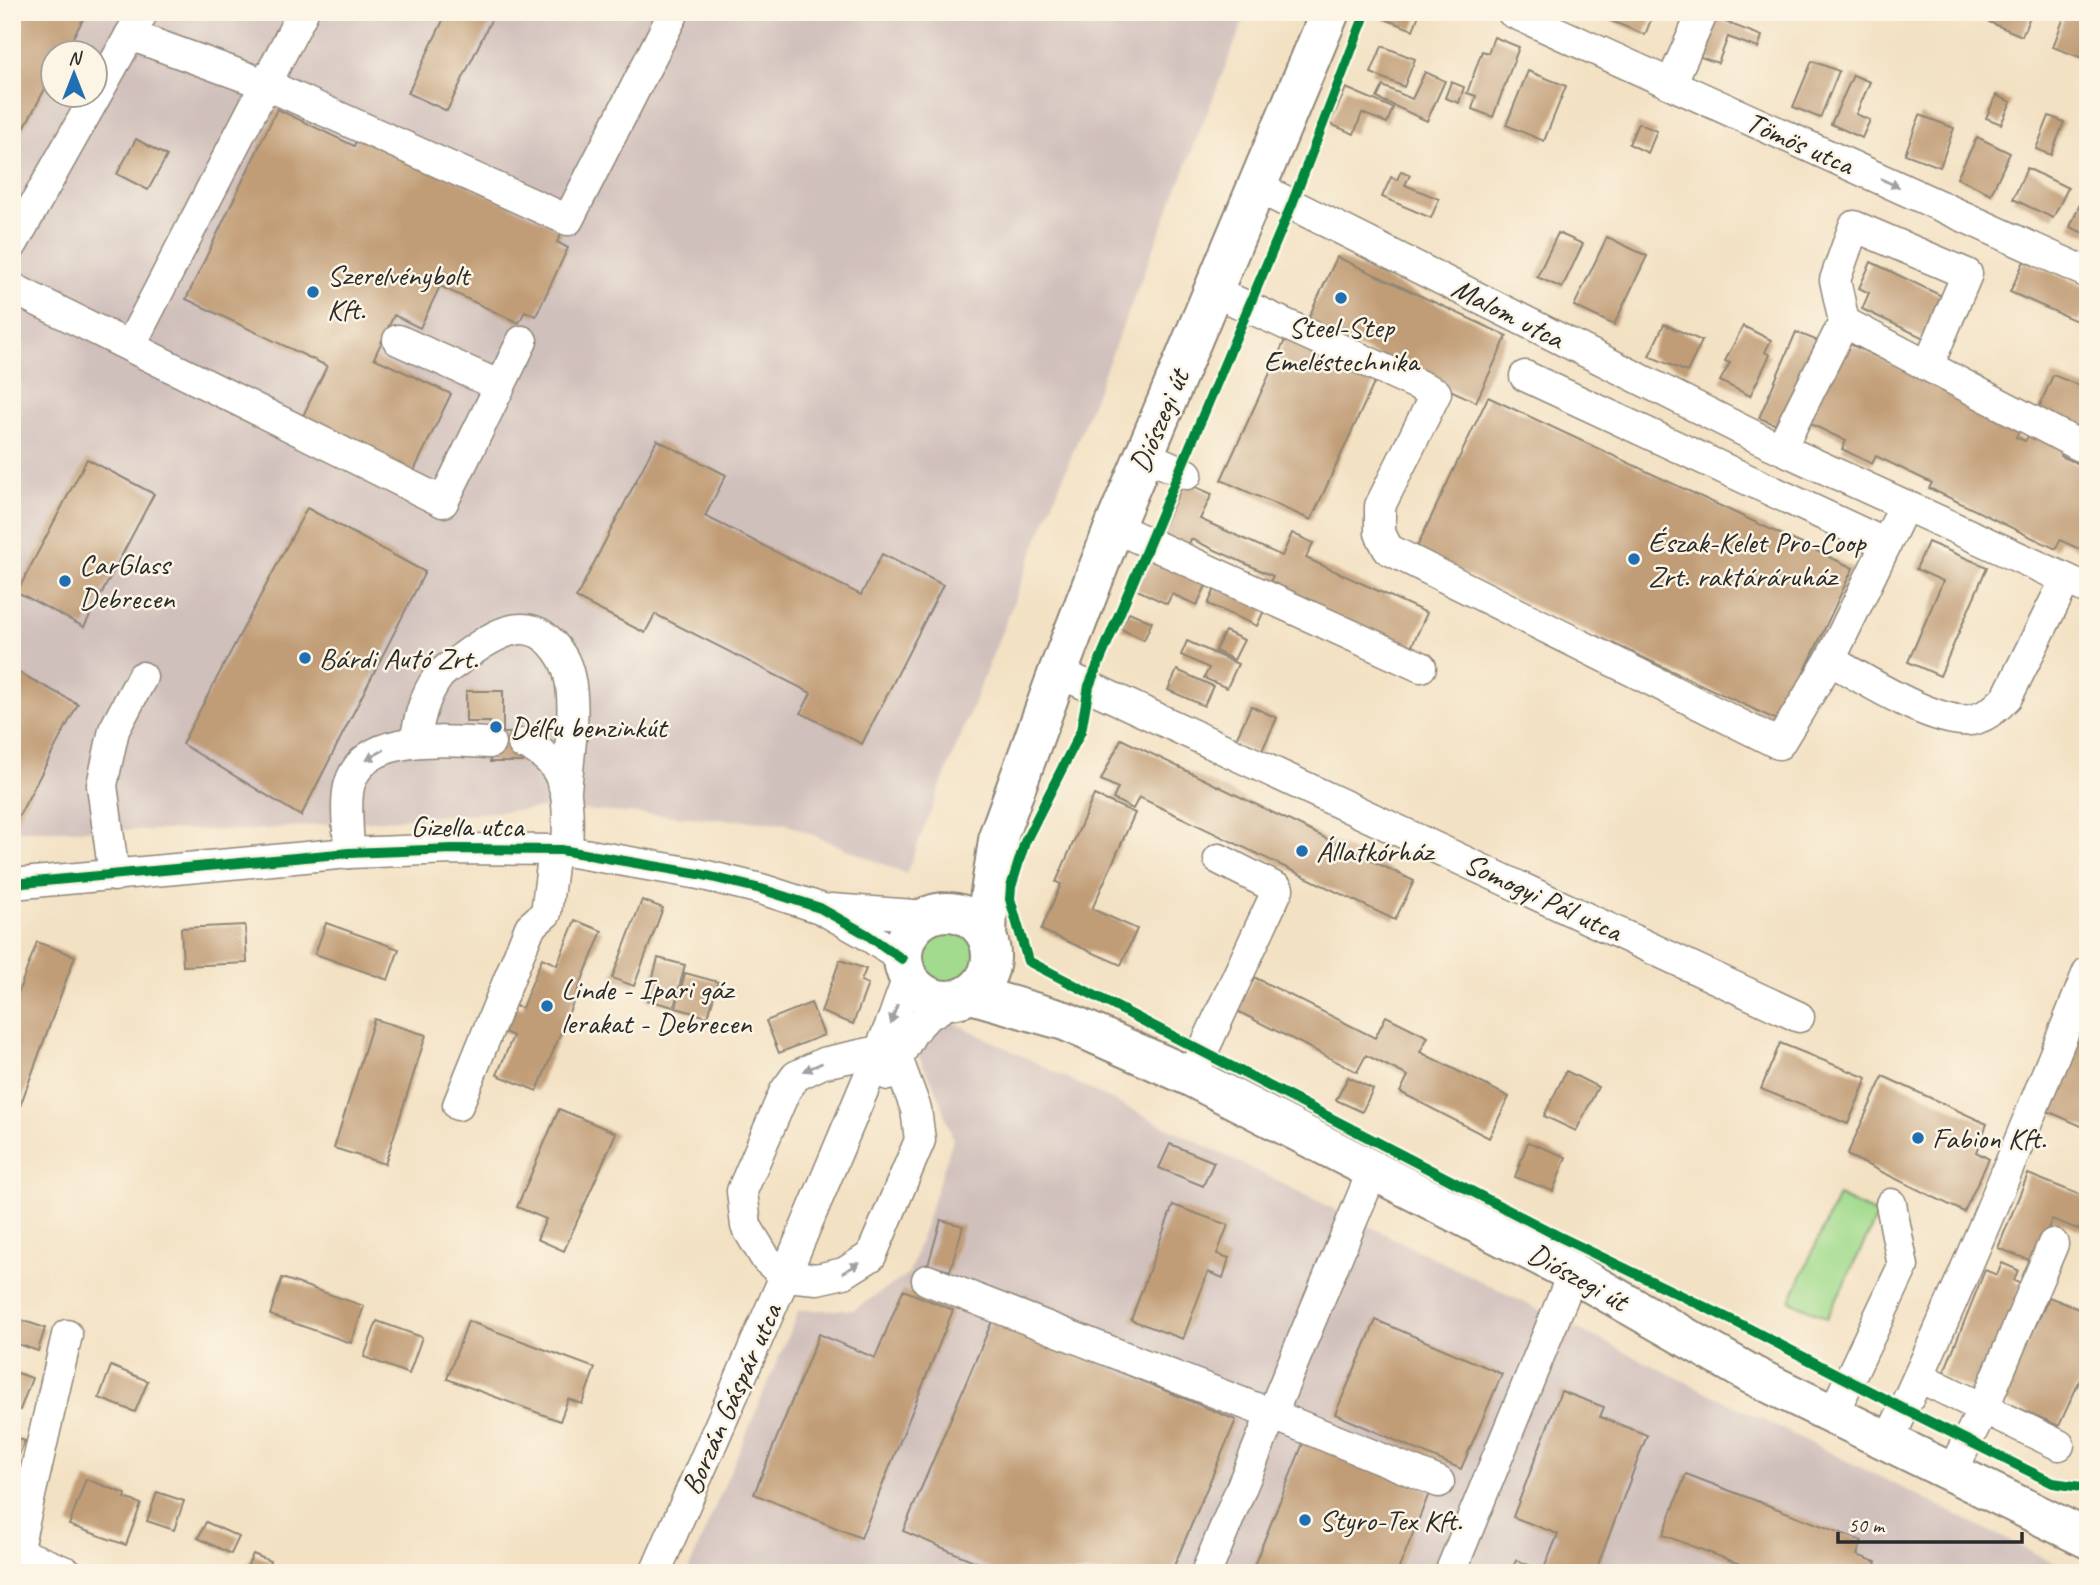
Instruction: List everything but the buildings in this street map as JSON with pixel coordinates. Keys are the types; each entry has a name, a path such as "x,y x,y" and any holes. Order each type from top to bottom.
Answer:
{"main road":[{"name":"Diószegi út","path":"1065,1021 989,944 988,906 999,834 1114,527 1330,12"},
{"name":"Diószegi út","path":"936,913 999,834"},
{"path":"936,913 962,914 970,918 977,923 989,944 990,968 983,982 962,997 936,999 919,991 905,968 905,941 914,926 936,913"},
{"name":"Diószegi út","path":"962,997 1065,1021 1191,1077 1573,1272 1752,1375 2088,1539"}],"street":[{"path":"130,346 303,12"},
{"path":"12,245 136,24 568,220 674,12"},
{"name":"Tömös utca","path":"1512,12 2088,273"},
{"path":"1671,85 1703,12"},
{"name":"Malom utca","path":"1257,187 1331,232 1770,443 2077,584"},
{"path":"1770,443 1844,322 1835,280 1854,226 1968,274 1928,366"},
{"path":"12,288 443,502 522,341"},
{"path":"1213,291 1289,321 1436,393 1380,506 1380,533 1388,549 1779,744 1830,660 1905,505"},
{"path":"1844,322 2088,450"},
{"path":"398,340 499,386"},
{"path":"1525,376 1886,544"},
{"path":"1144,455 1187,474"},
{"path":"1114,527 1421,667"},
{"path":"1830,660 1915,706 1950,719 1973,719 1994,710 2007,697 2077,584"},
{"path":"415,742 421,711 439,675 500,632 527,628 546,639 562,657 571,681 572,705 561,851 546,913 530,927 458,1105"},
{"name":"Somogyi Pál utca","path":"1058,672 1800,1017"},
{"path":"114,876 103,785 114,730 142,677"},
{"path":"349,853 350,783 368,757 383,750 415,742 490,743"},
{"path":"523,744 530,745 551,760 566,790"},
{"name":"Gizella utca","path":"12,884 349,853 453,849 561,851 711,877 761,889 820,908 866,934 905,968"},
{"path":"1191,1077 1278,889 1219,859"},
{"name":"Gizella utca","path":"820,908 936,913"},
{"name":"Borzán Gáspár utca","path":"655,1573 805,1225 888,1055 905,968"},
{"path":"1888,1442 1919,1377 2088,972"},
{"name":"Borzán Gáspár utca","path":"888,1055 926,1017 962,997"},
{"path":"888,1055 916,1109 920,1140 871,1256 844,1273 817,1279 785,1276 766,1259 746,1226 742,1191 785,1091 796,1076 823,1063 888,1055"},
{"path":"1206,1573 1373,1170"},
{"path":"1833,1414 1903,1266 1891,1204"},
{"path":"1952,1472 1984,1408 2053,1244"},
{"path":"1450,1573 1573,1272"},
{"path":"927,1280 1439,1482"},
{"path":"66,1335 15,1551 68,1573"},
{"path":"1919,1377 2059,1446"}],"shaded area":[{"path":"12,12 1247,12 906,874 784,823 547,808 252,830 12,830"},
{"path":"945,1018 2075,1573 687,1573 799,1310 853,1310 909,1274 953,1139 936,1089 915,1050"}],"green space":[{"path":"941,927 953,927 963,931 972,940 976,962 968,977 953,985 941,985 931,981 922,972 918,962 918,950 922,940 931,931"},
{"path":"1838,1196 1878,1215 1827,1318 1790,1301"}],"cycle path":[{"path":"1366,12 1292,204 1089,686 1081,731 1025,842 1010,899 1028,961 1558,1236 1742,1325 1904,1409 2053,1483 2088,1488"},
{"path":"12,884 349,853 453,849 561,850 699,874 761,889 820,908 866,934 902,959"}],"place":[{"name":"Szerelvénybolt Kft.","path":"313,292"},
{"name":"Steel-Step Emeléstechnika","path":"1341,298"},
{"name":"Észak-Kelet Pro-Coop Zrt. raktáráruház","path":"1634,559"},
{"name":"CarGlass Debrecen","path":"65,581"},
{"name":"Bárdi Autó Zrt.","path":"305,658"},
{"name":"Délfu benzinkút","path":"496,727"},
{"name":"Állatkórház","path":"1302,851"},
{"name":"Linde - Ipari gáz lerakat - Debrecen","path":"547,1006"},
{"name":"Fabion Kft.","path":"1918,1138"},
{"name":"Styro-Tex Kft.","path":"1305,1520"}]}
